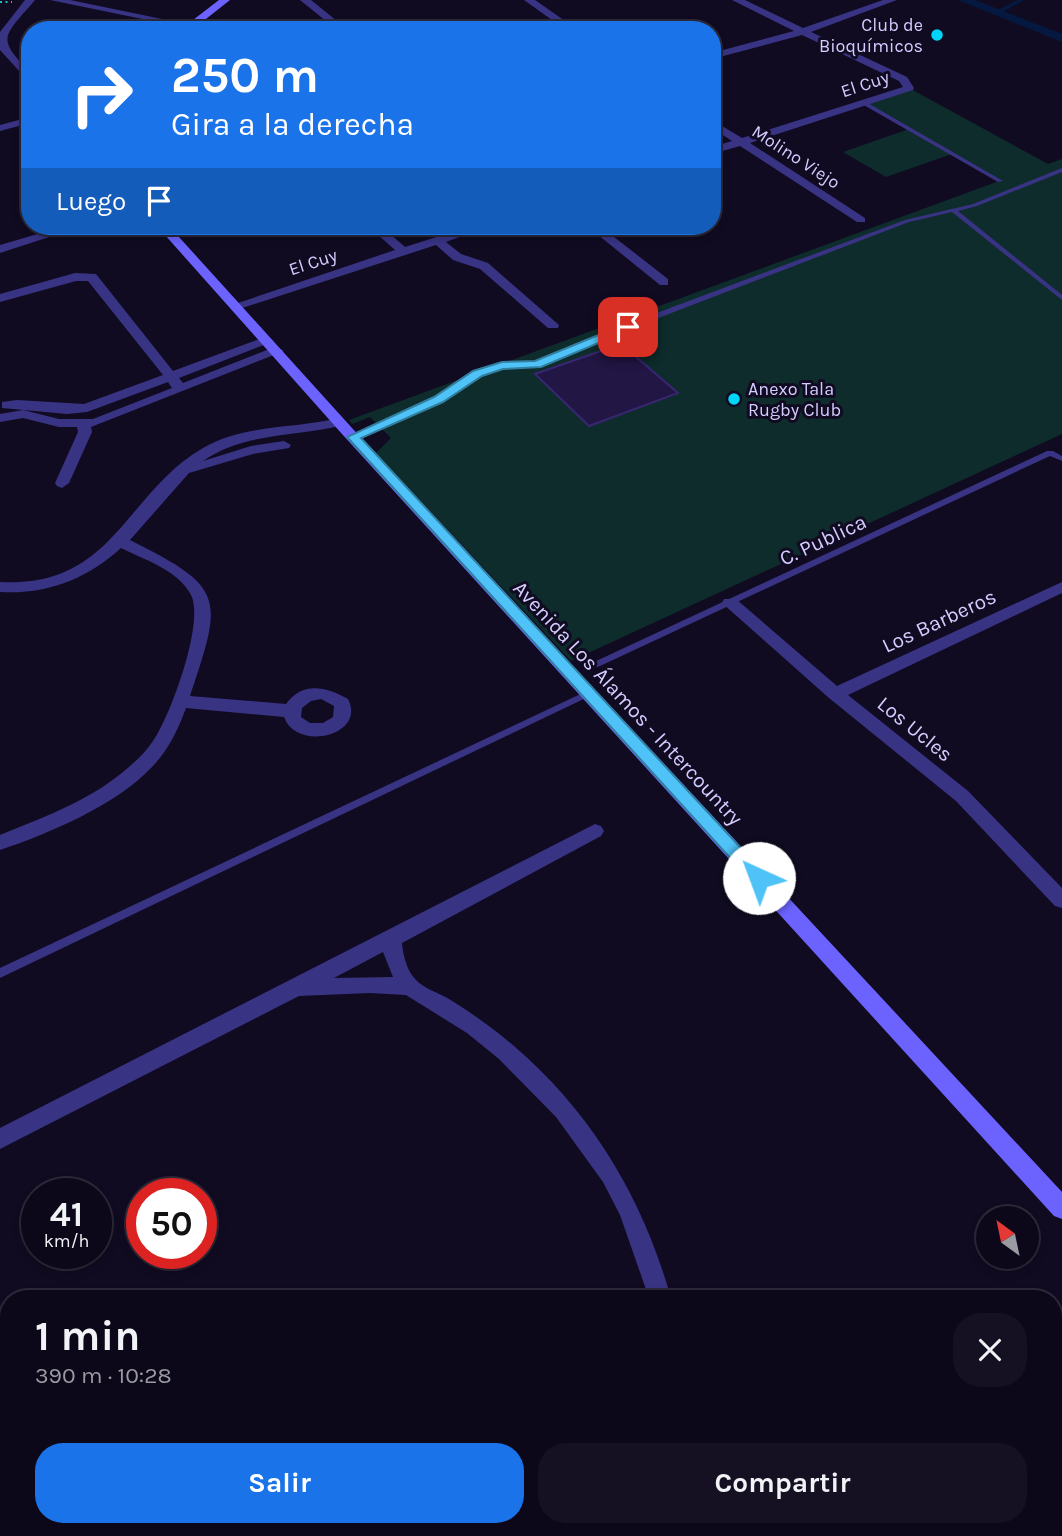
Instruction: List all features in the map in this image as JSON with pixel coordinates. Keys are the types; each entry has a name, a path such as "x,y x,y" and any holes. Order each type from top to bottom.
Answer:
{"main road":[{"path":"197,21 225,0"},
{"name":"Avenida Los Álamos - Intercountry","path":"171,235 1062,1208"}],"street":[{"path":"21,71 2,51 3,36 30,0"},
{"path":"55,0 155,21"},
{"path":"305,0 332,21"},
{"path":"531,0 560,21"},
{"path":"737,0 801,32"},
{"path":"721,54 801,32 892,0"},
{"name":"El Cuy","path":"721,149 909,88 903,79 801,32"},
{"path":"0,122 21,116"},
{"path":"0,128 21,122"},
{"name":"Molino Viejo","path":"721,129 861,220"},
{"path":"0,248 46,235"},
{"path":"384,235 403,251"},
{"name":"El Cuy","path":"235,306 453,235"},
{"path":"604,235 664,282"},
{"path":"437,240 457,257 484,266 553,325"},
{"path":"0,299 75,277 92,277 176,383"},
{"path":"0,406 33,403 79,410 176,383 272,346"},
{"path":"0,418 23,414 84,425 102,422 176,383"},
{"path":"62,483 85,432 84,425"},
{"path":"0,587 30,586 82,572 98,562 120,541 178,477 251,450 324,439 347,430"},
{"path":"0,843 124,780 157,749 179,701 202,635 205,610 193,586 182,575 120,541"},
{"name":"Los Barberos","path":"835,694 1062,587"},
{"name":"Los Ucles","path":"730,603 835,694 962,796 1062,900"},
{"path":"179,701 292,711"},
{"path":"0,1139 595,831"},
{"path":"392,937 393,958 409,987"},
{"path":"295,988 370,984 409,987 431,998 514,1058 568,1116 607,1171 628,1207 657,1290"}],"lane":[{"path":"864,103 1000,181"},
{"path":"347,430 438,400 489,369 536,365 577,346 907,221 954,211 1062,170"},
{"path":"954,211 1062,298"},
{"name":"C. Publica","path":"597,664 1050,453 1062,459"},
{"path":"0,973 589,693"}],"green space":[{"name":"Anexo Tala Rugby Club","path":"909,88 1048,164 1062,159 1062,434 571,661 376,453 391,438 370,417 352,424 349,420 999,181 952,154 886,177 843,152 909,129 864,103"}],"building":[{"path":"621,344 678,393 589,426 535,374"}],"waterway":[{"path":"964,0 1062,38"},
{"path":"998,12 1021,0"}],"place":[{"name":"Club de Bioquímicos","path":"937,35"},
{"name":"Anexo Tala Rugby Club","path":"734,399"}],"route":[{"path":"628,327 536,365 502,365 477,373 438,400 353,437 759,878"}]}
